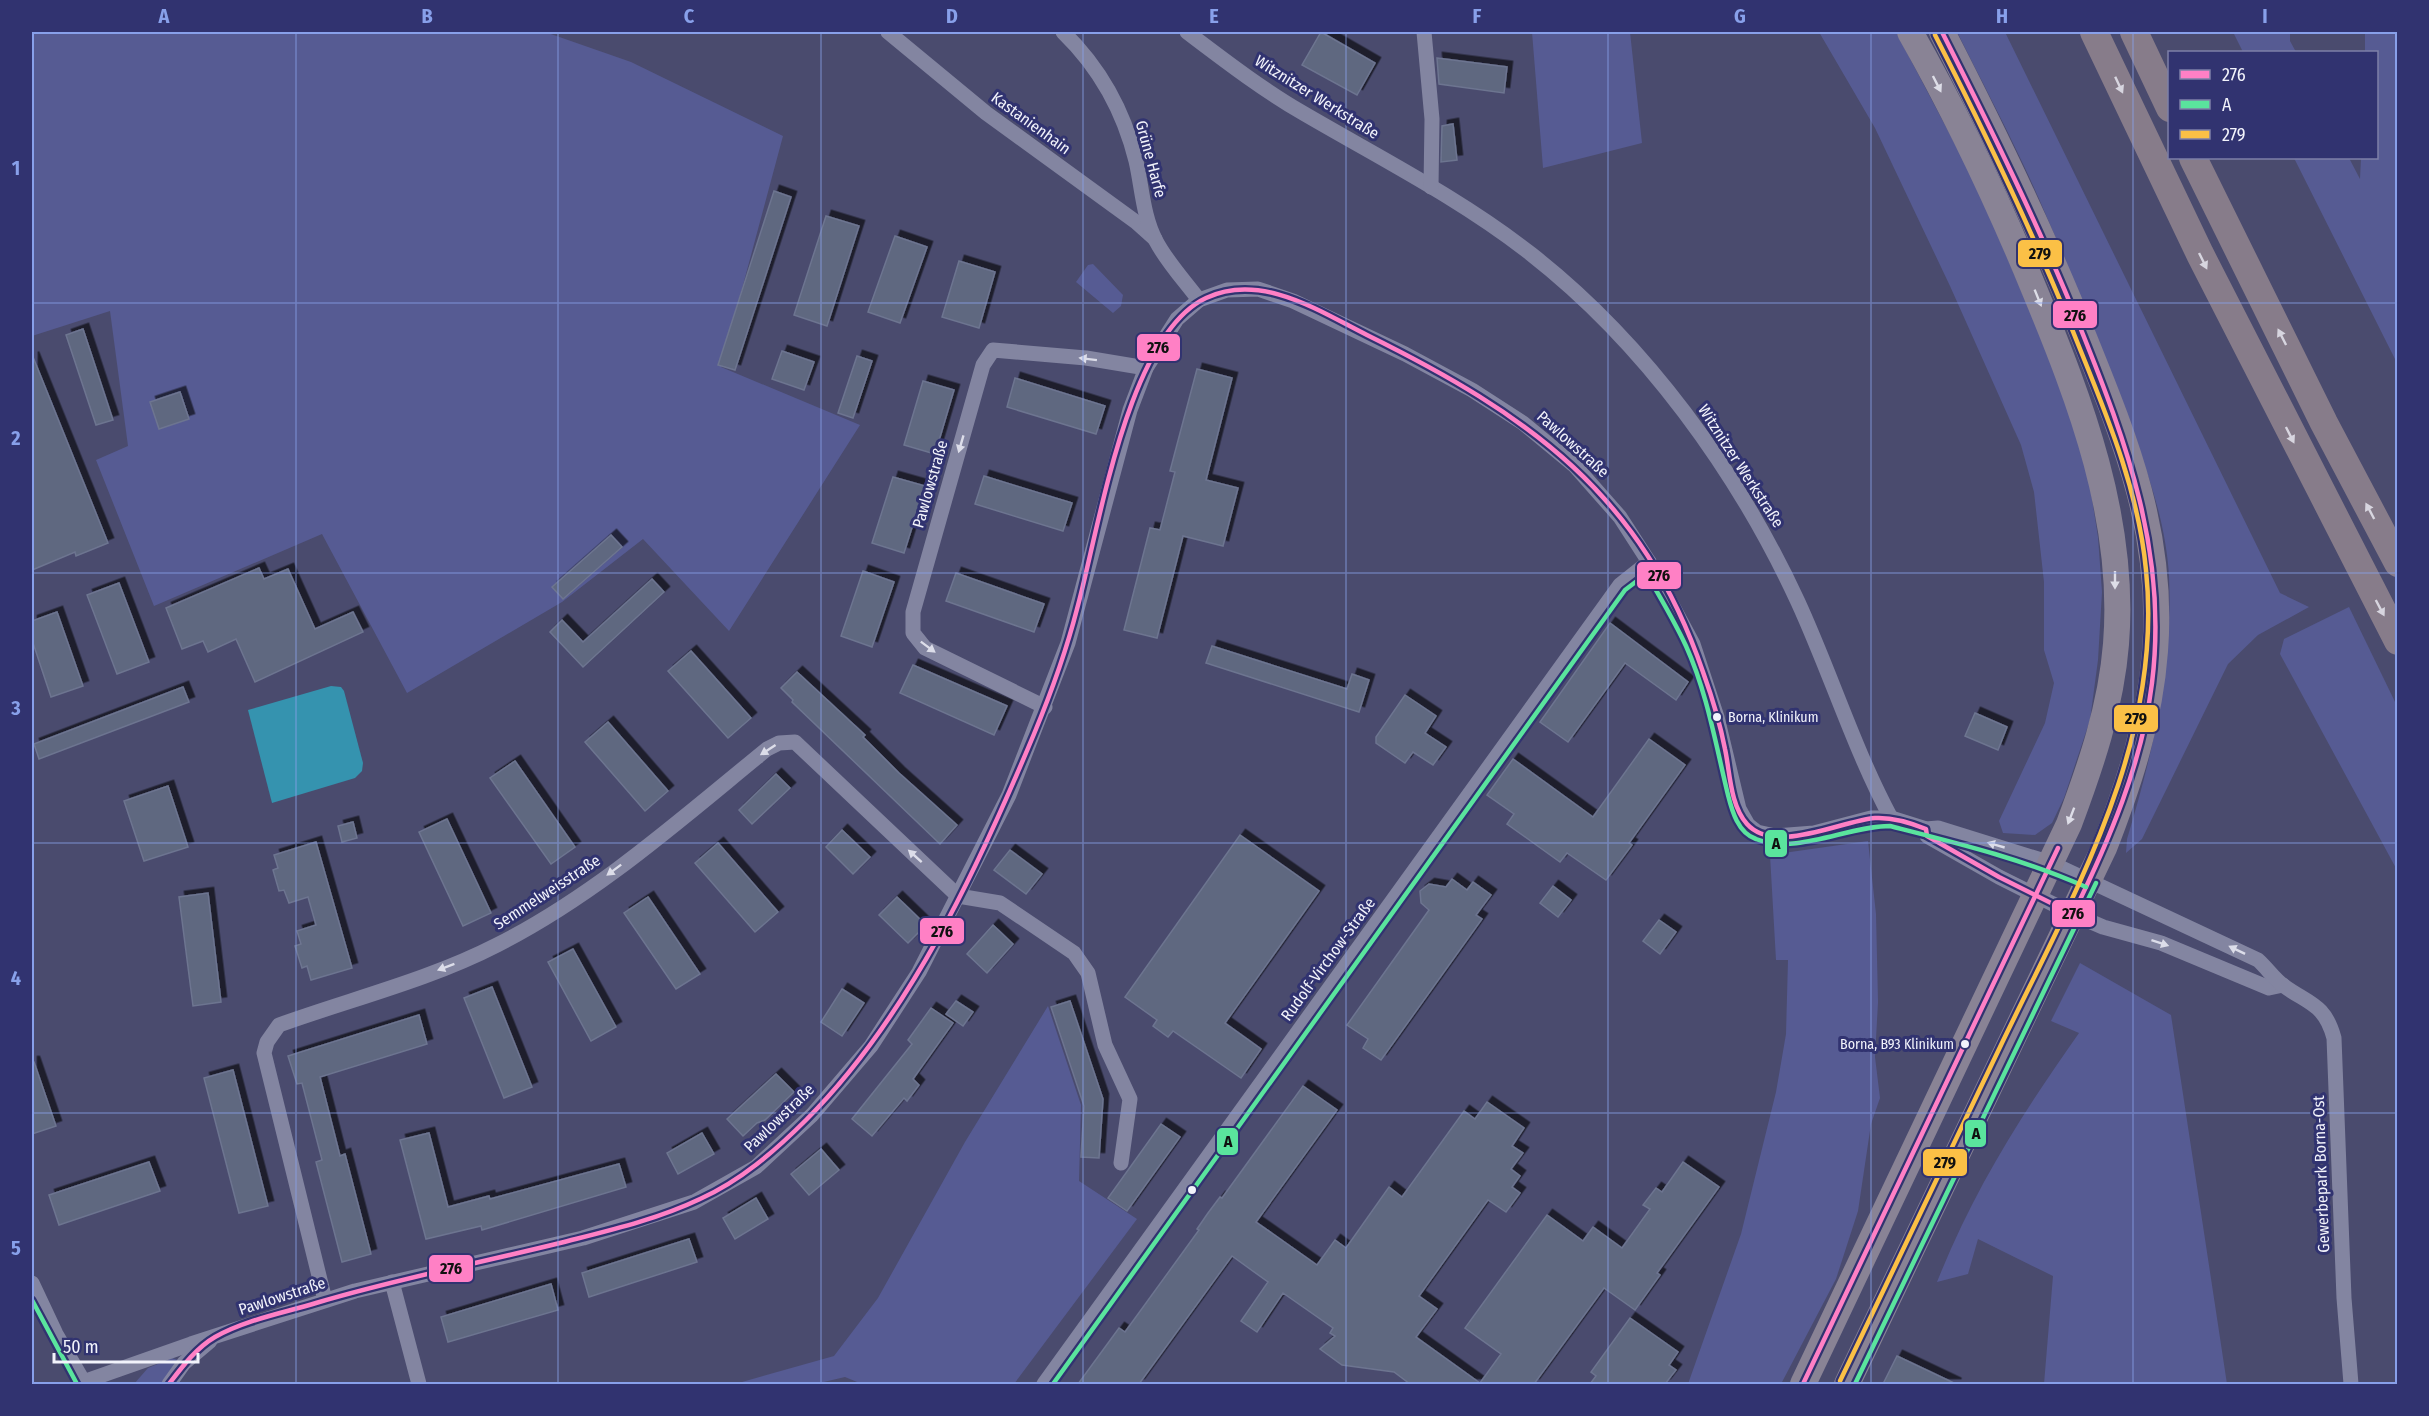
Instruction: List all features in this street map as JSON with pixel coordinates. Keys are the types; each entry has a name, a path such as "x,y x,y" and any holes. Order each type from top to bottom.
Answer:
{"highway":[{"path":"2094,32 2205,265 2397,641"},
{"path":"2134,32 2168,106"},
{"path":"2193,159 2324,423 2397,563"}],"main road":[{"path":"1803,1384 2051,862 2089,768 2108,700 2116,643 2115,559 2100,474 2080,406 2017,248 1979,164 1911,32"},
{"path":"1847,1384 2089,880 2124,796 2147,714 2155,651 2153,561 2137,476 2120,426 2055,264 2004,154 1942,32"}],"street":[{"name":"Kastanienhain","path":"888,32 986,113 1136,222 1155,239"},
{"name":"Grüne Harfe","path":"1063,32 1099,76 1118,106 1136,160 1142,197 1155,239 1199,300"},
{"name":"Witznitzer Werkstraße","path":"1187,32 1301,112 1431,187 1532,254 1621,338 1693,423 1767,538 1799,604 1869,778 1891,818"},
{"path":"1424,32 1432,118 1431,187"},
{"name":"Pawlowstraße","path":"84,1383 325,1300 392,1282 583,1238 694,1202 756,1167 812,1115 871,1046 919,972 1009,795 1068,643 1130,410 1146,368 1178,319 1199,300 1227,291 1258,289 1328,316 1472,390 1522,423 1575,466 1620,517 1649,562 1693,644 1717,717 1739,809 1748,825 1756,832 1775,836 1814,833 1871,818 1891,818"},
{"name":"Pawlowstraße","path":"1045,706 925,648 913,633 913,612 983,365 993,350 1086,358 1146,368"},
{"name":"Rudolf-Virchow-Straße","path":"1044,1384 1620,585 1649,562"},
{"name":"Semmelweisstraße","path":"325,1300 264,1053 267,1042 279,1025 443,968 497,945 552,913 605,877 767,749 779,743 795,742 958,896"},
{"path":"1891,818 1926,829 1938,828 2051,862 2089,880"},
{"path":"1926,829 1928,836 2073,914"},
{"name":"Gewerbepark Borna-Ost","path":"2089,880 2258,960 2275,974 2283,985 2321,1010 2330,1024 2334,1038 2344,1298 2351,1384"},
{"path":"958,896 1000,903 1074,953 1088,973 1105,1045 1130,1099 1121,1163"},
{"name":"Gewerbepark Borna-Ost","path":"2073,914 2110,929 2161,943 2269,988 2283,985"},
{"path":"392,1282 419,1384"},
{"path":"32,1283 56,1335 84,1383"},
{"path":"169,1384 184,1364 216,1336"}],"shaded area":[{"path":"32,32 545,32 631,62 783,136 721,367 860,425 729,631 643,539 562,602 407,693 322,534 154,606 96,460 128,446 110,311 32,336"},
{"path":"1532,32 1630,32 1642,143 1543,168"},
{"path":"1819,32 1896,32 1976,184 2059,380 2087,467 2098,537 2102,592 2098,660 2090,720 2064,798 2052,823 2035,835 2003,833 1999,821 2045,723 2054,683 2044,650 2044,582 2034,492 2021,445 1950,286 1875,128"},
{"path":"1957,32 2005,32 2280,593 2309,607 2258,635 2228,664 2142,839 2126,853 2127,839 2153,742 2168,643 2169,576 2162,524 2139,449 2058,244 2016,149"},
{"path":"2233,32 2290,32 2290,41 2295,51 2242,51"},
{"path":"2365,32 2397,32 2397,363 2295,159 2350,159 2360,179 2361,159 2378,159 2378,51 2365,51"},
{"path":"1093,264 1123,295 1121,306 1113,313 1076,282 1088,265"},
{"path":"2349,607 2397,706 2397,870 2280,654 2284,639"},
{"path":"331,686 341,687 344,691 363,763 362,771 355,778 272,803 248,710"},
{"path":"1868,841 1876,914 1878,1002 1875,1057 1880,1098 1871,1124 1858,1211 1836,1279 1781,1384 1688,1384 1741,1234 1776,1092 1786,1034 1788,960 1776,960 1770,855"},
{"path":"2080,963 2171,1015 2227,1384 2044,1384 2053,1276 1978,1239 1968,1274 1937,1282 1967,1215 2000,1153 2079,1033 2051,1021"},
{"path":"1048,1006 1081,1105 1079,1181 1137,1219 1014,1384 862,1384 845,1377 815,1384 735,1384 834,1356 878,1298 965,1142"},
{"path":"172,1358 178,1360 161,1384 134,1384 148,1368"}],"building":[{"path":"1321,32 1375,63 1357,95 1302,65"},
{"path":"1437,58 1507,67 1504,93 1439,84"},
{"path":"1453,124 1457,160 1441,162 1442,126"},
{"path":"774,191 791,197 735,370 718,365"},
{"path":"826,216 859,226 827,326 794,315"},
{"path":"895,236 927,247 900,323 868,312"},
{"path":"959,261 995,272 979,328 942,317"},
{"path":"83,329 113,420 96,425 66,335"},
{"path":"782,351 814,362 804,390 772,379"},
{"path":"857,356 872,361 853,418 838,413"},
{"path":"33,357 108,543 76,556 75,552 32,570"},
{"path":"1197,369 1232,378 1206,480 1238,488 1223,546 1183,536 1157,638 1124,630 1150,528 1160,530 1175,472 1170,471"},
{"path":"1015,378 1105,406 1096,434 1007,407"},
{"path":"923,381 954,390 935,454 904,445"},
{"path":"180,392 189,419 159,429 150,402"},
{"path":"984,476 1072,503 1063,531 975,504"},
{"path":"893,477 925,486 904,553 872,543"},
{"path":"611,535 622,547 563,599 552,587"},
{"path":"259,568 264,579 288,569 315,629 353,612 363,632 255,682 236,639 208,652 203,641 182,649 166,608"},
{"path":"863,571 894,582 872,647 841,636"},
{"path":"956,573 1044,604 1034,632 946,601"},
{"path":"652,579 664,592 583,667 550,632 562,620 583,642"},
{"path":"119,583 149,662 117,674 87,595"},
{"path":"57,612 83,686 51,697 32,640 32,621"},
{"path":"1610,623 1688,682 1676,700 1625,663 1568,742 1540,722"},
{"path":"1212,646 1347,689 1352,674 1369,680 1359,712 1206,663"},
{"path":"691,651 751,718 728,738 668,671"},
{"path":"913,665 1007,706 994,735 900,693"},
{"path":"797,672 865,735 863,737 899,773 957,825 940,844 792,702 793,700 781,688"},
{"path":"183,687 189,702 39,759 34,744"},
{"path":"1405,695 1436,716 1425,733 1446,747 1433,765 1413,752 1405,763 1376,743 1376,737"},
{"path":"1975,713 2007,727 1998,750 1965,736"},
{"path":"608,722 668,791 645,811 585,742"},
{"path":"1649,739 1685,765 1629,843 1632,845 1606,880 1567,853 1560,862 1507,824 1514,814 1487,795 1513,759 1593,817"},
{"path":"515,761 575,847 551,864 490,778"},
{"path":"776,774 790,788 752,824 739,810"},
{"path":"168,786 188,847 144,861 124,801"},
{"path":"447,819 491,913 463,926 419,832"},
{"path":"353,822 357,838 342,842 338,826"},
{"path":"842,830 870,857 853,874 826,847"},
{"path":"1240,835 1319,891 1225,1023 1261,1049 1241,1078 1173,1031 1168,1037 1153,1026 1157,1020 1125,997"},
{"path":"316,842 352,968 311,980 307,966 302,968 295,946 301,944 297,931 316,925 308,897 289,903 284,890 279,891 273,870 278,868 274,855"},
{"path":"718,843 778,912 755,932 695,863"},
{"path":"1010,850 1042,874 1026,894 994,870"},
{"path":"1452,879 1467,890 1473,882 1491,895 1476,915 1482,919 1381,1060 1363,1048 1368,1039 1347,1025 1429,910 1421,903 1420,891 1429,884 1446,887"},
{"path":"1553,886 1571,900 1558,917 1540,903"},
{"path":"208,893 221,1002 193,1006 179,897"},
{"path":"648,897 700,974 676,989 624,913"},
{"path":"897,897 926,925 908,943 879,915"},
{"path":"1659,920 1676,932 1660,954 1643,941"},
{"path":"993,925 1013,944 987,973 967,954"},
{"path":"573,949 616,1027 591,1041 548,962"},
{"path":"492,987 532,1087 504,1098 464,998"},
{"path":"842,989 864,1003 842,1036 821,1022"},
{"path":"956,1001 973,1012 963,1026 946,1014"},
{"path":"1070,1001 1103,1099 1099,1158 1081,1157 1084,1106 1051,1007"},
{"path":"931,1008 953,1023 913,1079 919,1085 907,1101 904,1098 872,1136 852,1119 912,1044 908,1040"},
{"path":"419,1015 427,1044 320,1077 340,1156 345,1154 371,1254 342,1262 316,1162 322,1160 302,1083 297,1084 288,1056"},
{"path":"32,1062 34,1062 56,1126 32,1134"},
{"path":"233,1070 268,1206 239,1213 204,1078"},
{"path":"776,1074 794,1092 765,1120 757,1123 743,1136 727,1119"},
{"path":"1303,1086 1337,1110 1256,1222 1317,1265 1335,1240 1346,1248 1389,1187 1402,1197 1464,1111 1475,1119 1487,1102 1524,1128 1512,1146 1523,1153 1511,1169 1520,1176 1512,1187 1520,1193 1506,1212 1488,1200 1419,1296 1437,1309 1416,1337 1480,1383 1501,1354 1465,1328 1547,1215 1583,1241 1593,1227 1622,1248 1650,1209 1643,1205 1656,1188 1662,1192 1683,1162 1719,1187 1657,1273 1660,1275 1635,1310 1604,1288 1534,1384 1410,1384 1394,1372 1342,1365 1320,1349 1335,1336 1330,1333 1333,1328 1283,1293 1257,1332 1241,1321 1268,1282 1232,1256 1139,1384 1078,1384 1119,1328 1125,1332 1199,1230 1197,1229 1208,1213 1220,1197 1222,1198"},
{"path":"1161,1124 1180,1137 1127,1211 1108,1198"},
{"path":"429,1133 448,1207 489,1196 490,1199 619,1164 626,1187 482,1230 481,1226 426,1239 400,1140"},
{"path":"702,1133 714,1154 678,1174 667,1153"},
{"path":"821,1149 839,1170 809,1195 791,1174"},
{"path":"149,1162 160,1191 59,1225 49,1195"},
{"path":"756,1198 768,1219 735,1239 723,1218"},
{"path":"689,1239 697,1262 589,1297 582,1273"},
{"path":"551,1284 558,1310 448,1342 441,1317"},
{"path":"1630,1318 1678,1352 1669,1365 1676,1370 1665,1384 1590,1384 1596,1376 1591,1372"},
{"path":"1897,1356 1956,1384 1883,1384"}],"transit line":[{"name":"276","path":"169,1384 190,1358 208,1341 251,1321 376,1286 613,1229 683,1206 715,1192 743,1175 806,1120 843,1079 909,988 938,939 989,836 1034,734 1058,672 1077,609 1120,438 1136,392 1156,351 1179,319 1206,298 1227,291 1248,289 1268,292 1329,315 1479,396 1528,430 1573,467 1613,508 1648,556 1678,610 1710,691 1723,739 1737,808 1747,824 1759,833 1774,837 1791,837 1875,818 1907,822 1926,829 1927,836 1999,877 2073,914 2122,802 2147,713 2152,683 2155,635 2154,589 2149,545 2128,457 2080,327 2014,178 1942,32"},
{"name":"279","path":"1840,1381 2057,932 2107,816 2127,756 2141,696 2148,634 2146,570 2142,542 2130,487 2113,433 2066,313 2031,233 1935,35"},
{"name":"A","path":"1642,566 1686,646 1700,682 1732,808 1740,827 1750,836 1772,843 1789,844 1857,830 1890,826 2014,860 2086,887"},
{"name":"A","path":"1053,1384 1625,590 1654,568"},
{"name":"276","path":"1803,1384 2058,848"},
{"name":"A","path":"1855,1384 2096,883"},
{"name":"A","path":"32,1300 77,1384"}],"place":[{"name":"Borna, Klinikum","path":"1717,717"},
{"name":"Borna, B93 Klinikum","path":"1965,1044"}]}
